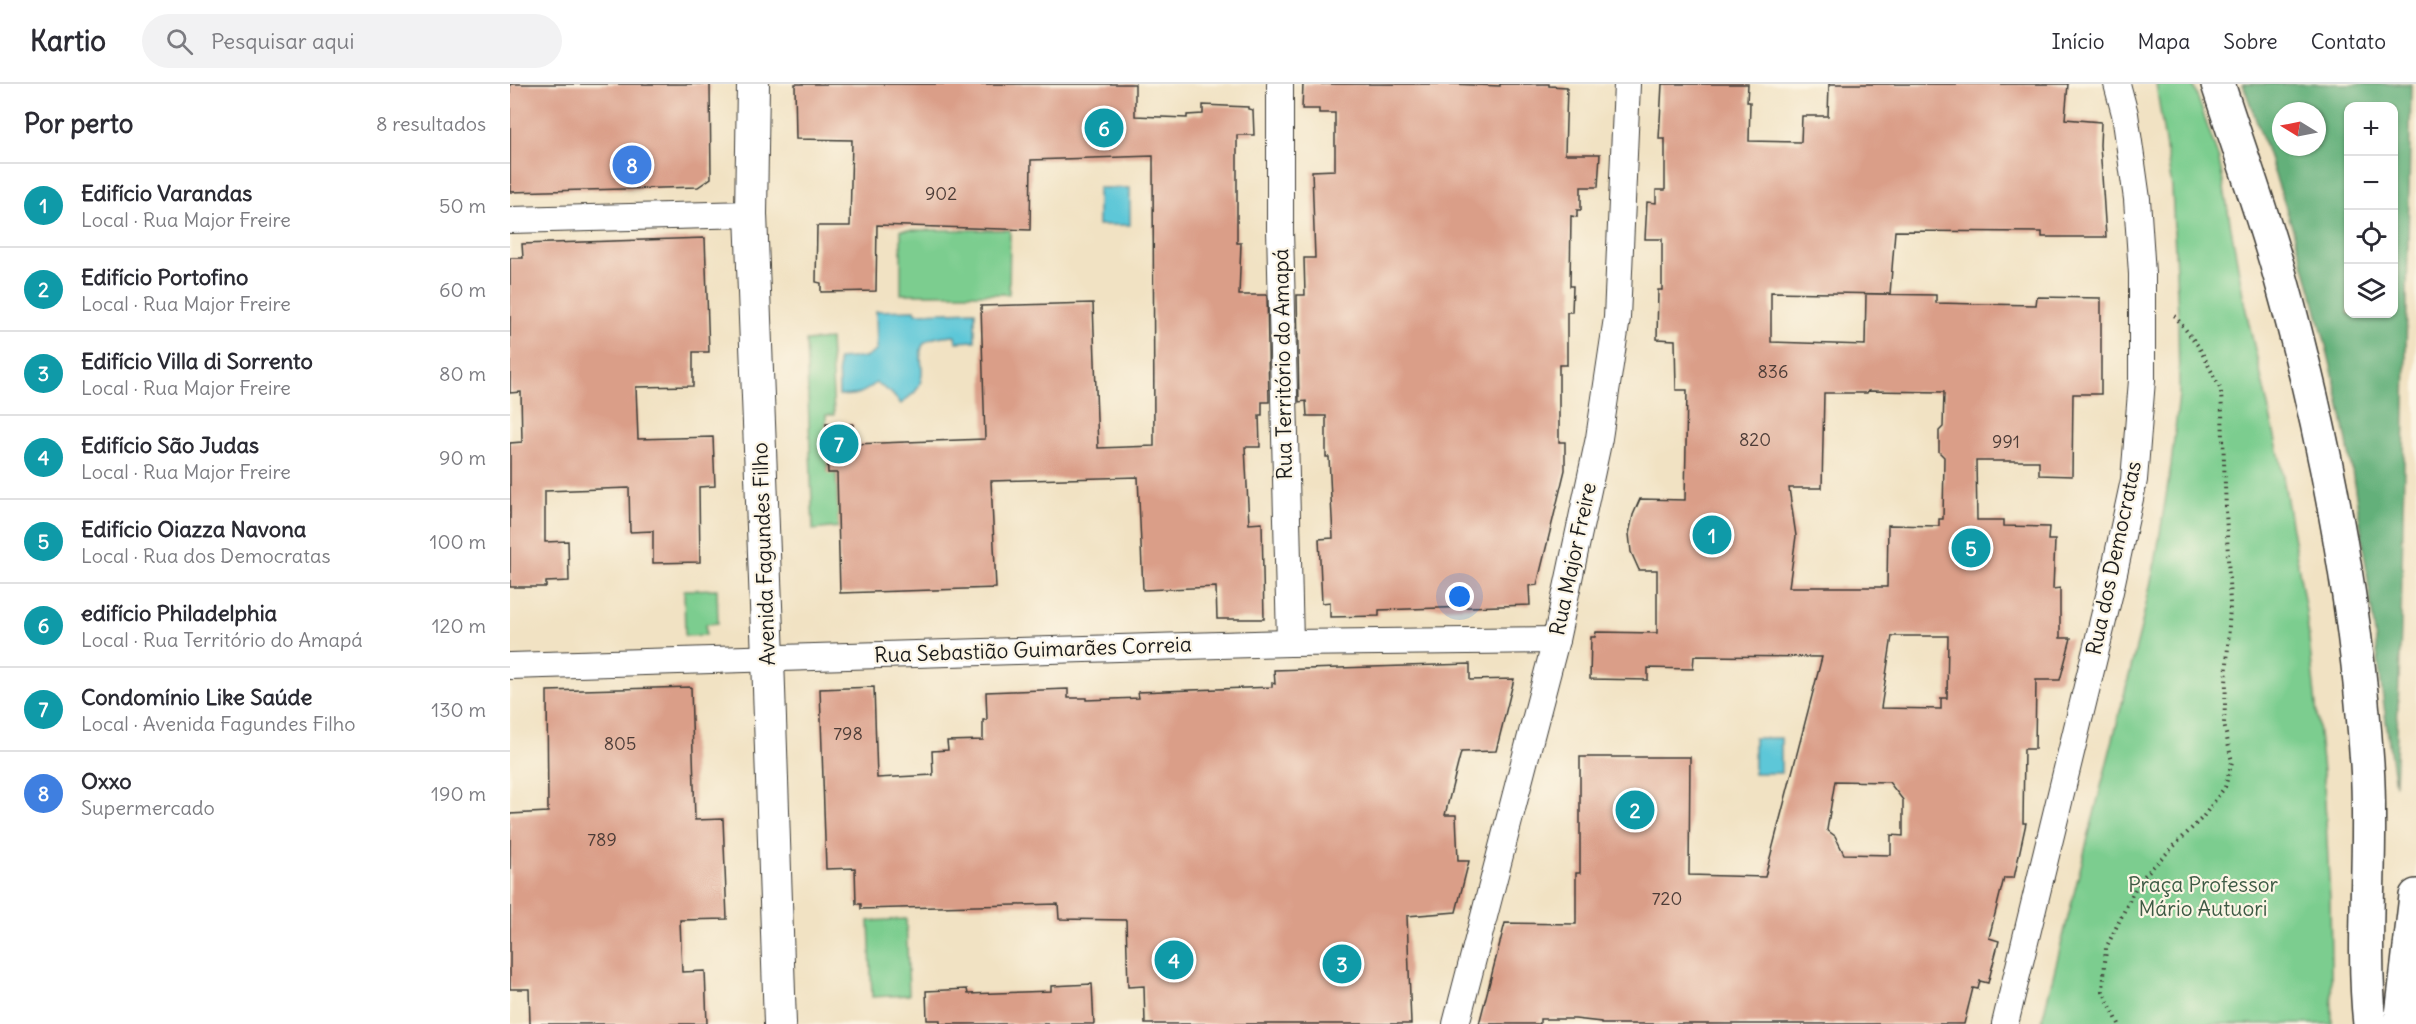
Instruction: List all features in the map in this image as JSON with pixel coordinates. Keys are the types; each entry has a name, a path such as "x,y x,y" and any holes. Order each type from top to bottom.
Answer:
{"highway":[{"path":"2218,84 2278,271 2325,454 2344,561 2368,765 2367,993 2370,1024"},
{"path":"2402,1024 2416,896"}],"street":[{"name":"Avenida Fagundes Filho","path":"753,84 750,214 780,1024"},
{"name":"Rua Território do Amapá","path":"1280,84 1280,229 1290,643"},
{"name":"Rua Major Freire","path":"1455,1024 1556,640 1599,438 1617,318 1627,84"},
{"name":"Rua dos Democratas","path":"2005,1024 2109,596 2134,480 2142,380 2142,274 2137,199 2125,114 2117,84"},
{"path":"510,220 750,214"},
{"name":"Rua Sebastião Guimarães Correia","path":"510,666 1290,643 1556,640"}],"path":[{"path":"2119,1024 2103,991 2106,948 2139,881 2203,817 2225,787 2232,762 2224,724 2229,605 2221,390 2199,347 2142,274"}],"green space":[{"name":"Praça Professor Mário Autuori","path":"2156,84 2193,84 2219,160 2245,306 2280,459 2306,611 2324,781 2330,900 2332,1024 2041,1024 2140,632 2156,558 2171,465 2179,394 2178,315 2172,188"},
{"path":"2243,84 2411,84 2401,628 2395,785 2350,457 2332,369 2285,205"},
{"path":"901,230 1010,230 1009,294 901,294"},
{"path":"830,339 834,415 826,415 828,472 836,473 839,527 813,530 806,341"},
{"path":"717,589 718,623 706,624 706,635 685,636 684,590"},
{"path":"906,919 909,995 872,997 869,921"}],"water":[{"path":"1098,188 1130,188 1130,225 1098,225"},
{"path":"915,310 916,313 975,311 975,341 956,342 955,335 937,337 927,341 922,347 921,382 915,392 901,404 891,393 876,383 859,394 839,395 838,359 867,357 877,350 876,311"},
{"path":"1754,738 1781,738 1781,773 1754,773"}],"building":[{"path":"510,84 710,84 711,178 698,187 510,192"},
{"path":"795,84 1135,84 1135,116 1187,118 1187,115 1203,114 1203,105 1248,107 1253,110 1254,135 1237,135 1237,243 1241,243 1239,295 1267,295 1269,402 1262,402 1262,415 1259,415 1260,447 1245,447 1249,524 1262,523 1264,619 1217,619 1216,587 1143,590 1138,477 991,481 996,588 840,593 837,473 828,473 826,424 853,424 854,444 985,439 981,306 1093,303 1098,448 1154,446 1153,156 1031,160 1030,230 877,225 876,291 821,292 821,283 816,282 817,226 850,226 852,140 796,139"},
{"path":"1303,84 1500,86 1500,84 1549,84 1549,86 1567,87 1565,154 1600,154 1598,187 1581,187 1581,210 1577,210 1577,217 1571,216 1572,312 1567,312 1567,365 1559,365 1559,442 1565,442 1565,470 1537,585 1529,586 1530,605 1379,610 1379,616 1330,617 1330,602 1322,603 1319,539 1333,538 1329,457 1326,457 1326,416 1307,416 1306,401 1299,402 1297,295 1305,295 1304,258 1315,258 1312,171 1335,170 1335,113 1319,113 1319,109 1302,109"},
{"path":"1662,84 1748,84 1749,141 1801,142 1802,116 1828,116 1829,84 2068,84 2065,119 2101,122 2100,145 2106,237 2042,237 2042,232 1895,231 1890,294 1771,292 1771,342 1865,345 1866,294 1936,295 1936,303 2036,305 2037,297 2101,298 2101,394 2073,394 2072,476 2039,475 2039,461 1976,461 1977,520 2004,520 2004,526 2049,527 2048,540 2055,540 2053,589 2060,588 2060,638 2071,638 2060,680 2036,680 2035,749 2024,749 2023,823 2026,823 2014,878 2004,878 1989,938 1999,941 1988,983 1980,981 1978,989 1973,988 1964,1024 1601,1024 1601,1022 1575,1019 1540,1019 1540,1024 1479,1024 1505,923 1576,924 1576,873 1580,873 1580,757 1690,757 1689,875 1765,877 1822,657 1694,656 1693,669 1648,668 1648,680 1590,679 1591,637 1595,637 1596,632 1657,633 1657,570 1639,570 1631,552 1629,534 1633,515 1640,499 1685,500 1687,390 1676,390 1675,340 1657,339 1658,290 1662,290 1662,239 1645,239 1647,202 1656,203 1656,190 1665,190 1665,139 1659,139","holes":["1868,391 1944,392 1943,427 1939,431 1939,452 1944,457 1943,519 1939,519 1939,526 1888,525 1887,587 1789,587 1796,536 1789,488 1822,488 1824,393 1867,393","1892,636 1948,636 1947,698 1941,698 1941,709 1881,708","1835,781 1889,782 1903,800 1903,836 1891,835 1891,855 1844,854 1835,836 1827,830"]},
{"path":"705,238 709,352 693,352 693,386 636,387 638,439 713,437 715,486 699,487 700,562 653,563 653,531 630,532 629,488 545,491 545,542 568,541 569,581 546,582 546,587 510,587 510,443 522,442 521,392 510,393 510,258 523,258 522,244"},
{"path":"1470,664 1470,680 1514,679 1496,751 1461,752 1445,815 1456,815 1458,861 1469,861 1456,912 1407,916 1411,1024 1145,1024 1144,986 1128,987 1126,920 1059,919 1058,904 861,909 861,904 856,904 855,868 826,869 820,689 874,687 877,778 933,775 932,751 948,750 947,741 983,740 983,720 987,720 986,692 1068,689 1068,698 1086,698 1086,700 1139,698 1138,692 1272,687 1272,683 1275,684 1274,670"},
{"path":"691,687 695,820 723,819 727,919 680,920 682,972 705,971 707,1024 530,1024 529,989 510,989 510,814 548,812 547,691"},
{"path":"1092,984 1094,1024 940,1024 940,1020 927,1020 926,991 967,989 968,994 1051,991 1051,986"}],"place":[{"name":"edifício Philadelphia","path":"1104,128"},
{"name":"Oxxo","path":"632,165"},
{"name":"Condomínio Like Saúde","path":"839,444"},
{"name":"Edifício Varandas","path":"1712,535"},
{"name":"Edifício Oiazza Navona","path":"1971,548"},
{"name":"Edifício Portofino","path":"1635,810"},
{"name":"Edifício São Judas","path":"1174,960"},
{"name":"Edifício Villa di Sorrento","path":"1342,964"}]}
